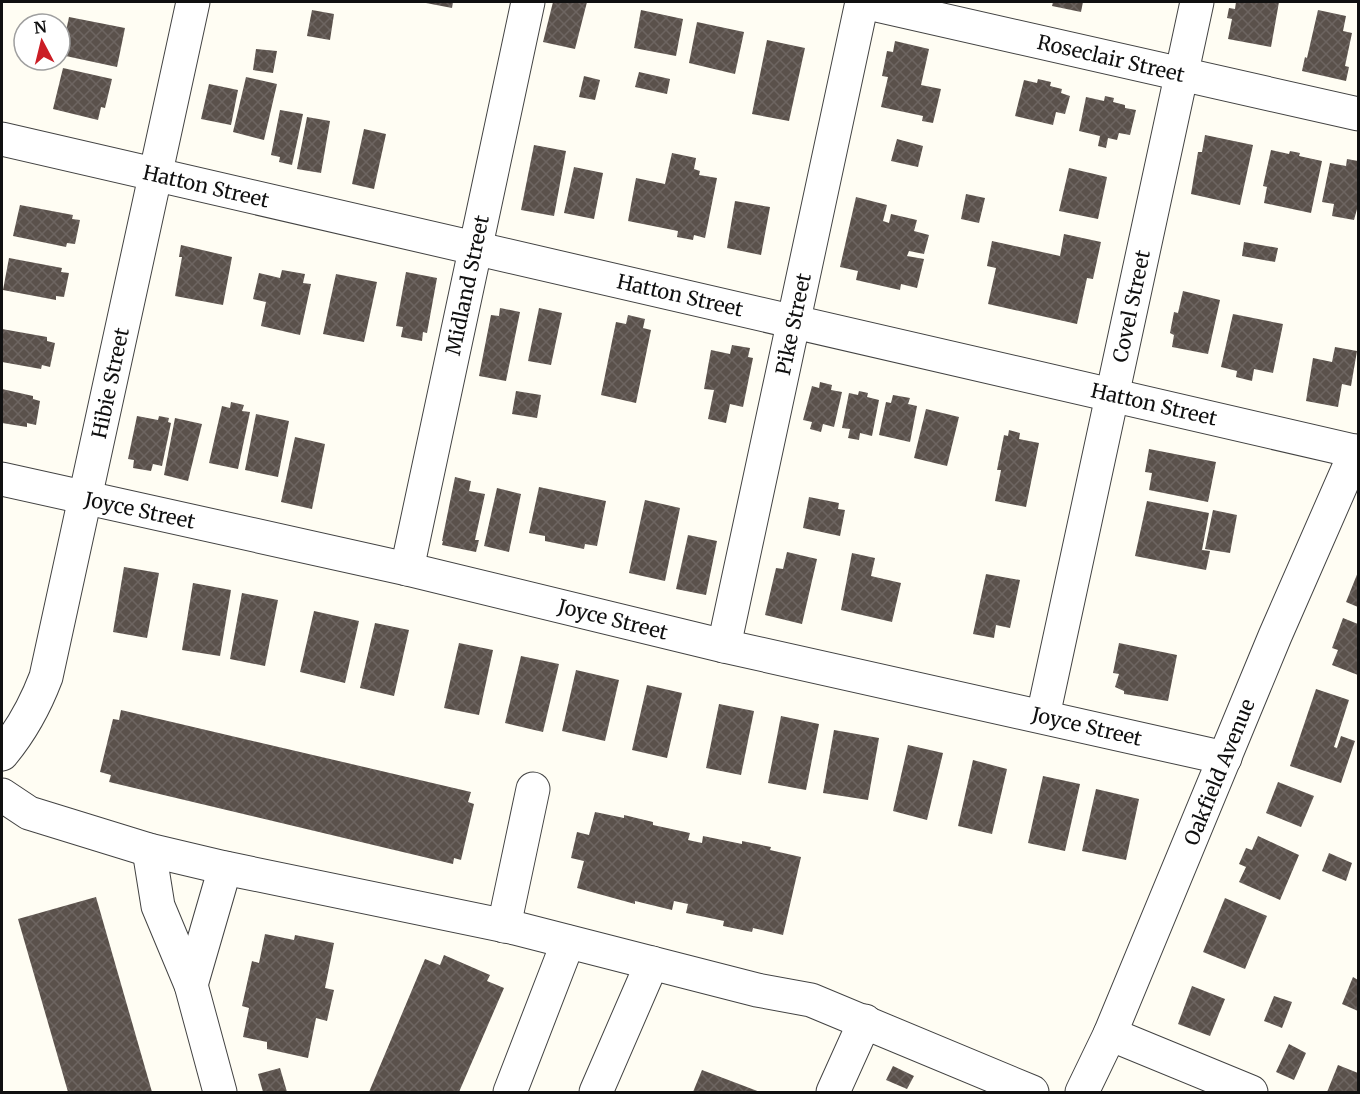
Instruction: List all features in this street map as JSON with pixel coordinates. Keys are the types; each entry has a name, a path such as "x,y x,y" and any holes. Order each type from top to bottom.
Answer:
{"street":[{"name":"Hibie Street","path":"2,754 18,735 33,710 46,677 193,2"},
{"name":"Midland Street","path":"407,569 528,2"},
{"name":"Roseclair Street","path":"862,2 1359,114"},
{"name":"Pike Street","path":"724,646 862,2"},
{"name":"Covel Street","path":"1043,716 1197,2"},
{"name":"Hatton Street","path":"2,139 1357,451"},
{"name":"Oakfield Avenue","path":"1082,1092 1110,1034 1275,636 1357,451"},
{"name":"Joyce Street","path":"2,479 407,569 724,646 1225,758"},
{"path":"504,926 533,789"},
{"path":"2,795 38,816 149,850 504,926 757,990 811,1000 1032,1092"},
{"path":"149,850 158,906 191,985 220,1092"},
{"path":"191,985 225,868"},
{"path":"510,1092 568,942"},
{"path":"597,1092 652,963"},
{"path":"833,1092 865,1021"},
{"path":"1110,1034 1251,1092"}],"building":[{"path":"426,2 453,2 452,8"},
{"path":"553,2 587,2 575,49 543,42"},
{"path":"1053,2 1083,2 1081,12 1052,6"},
{"path":"1236,2 1279,2 1271,47 1228,39 1232,19 1227,18 1229,8 1235,9"},
{"path":"312,10 334,14 330,40 307,36"},
{"path":"641,10 683,19 676,56 634,48"},
{"path":"1318,10 1346,16 1343,31 1352,33 1345,66 1349,67 1346,81 1302,71"},
{"path":"72,18 125,28 117,67 72,57"},
{"path":"697,22 744,32 735,74 689,63"},
{"path":"767,40 805,48 789,121 752,114"},
{"path":"895,41 929,49 921,85 941,89 933,123 922,121 923,116 881,107 888,77 882,76 887,51 893,52"},
{"path":"256,49 277,51 273,73 253,70"},
{"path":"72,70 112,79 105,108 101,107 98,120 53,109 62,72 72,72"},
{"path":"639,72 670,79 667,94 635,87"},
{"path":"584,76 600,80 595,100 579,97"},
{"path":"246,77 277,84 264,140 233,132"},
{"path":"1038,79 1051,82 1050,86 1062,89 1061,93 1070,96 1065,114 1056,112 1053,125 1015,116 1024,80 1037,83"},
{"path":"209,84 238,90 231,125 201,119"},
{"path":"1105,96 1114,98 1113,102 1125,105 1125,108 1136,110 1130,135 1119,133 1117,140 1108,138 1106,148 1098,146 1100,136 1079,131 1086,97 1104,101"},
{"path":"280,110 303,114 292,165 279,162 280,157 271,155"},
{"path":"307,117 330,121 321,173 297,169"},
{"path":"364,129 386,134 374,189 352,184"},
{"path":"1205,135 1253,145 1240,205 1191,194 1198,152 1202,152"},
{"path":"897,139 923,146 918,167 891,161"},
{"path":"534,145 566,151 554,216 521,210"},
{"path":"1271,150 1289,154 1290,151 1300,153 1299,156 1322,161 1311,213 1264,203 1267,187 1263,186"},
{"path":"672,153 696,158 694,169 700,171 699,175 717,178 705,238 694,235 693,240 677,237 678,231 628,221 636,178 665,184"},
{"path":"1347,159 1358,161 1358,209 1354,220 1332,216 1334,204 1322,202 1330,163 1346,166"},
{"path":"574,167 603,173 594,219 564,213"},
{"path":"1069,168 1107,177 1098,219 1059,211"},
{"path":"966,194 985,198 979,223 961,219"},
{"path":"856,197 887,205 883,221 889,223 891,214 917,220 914,231 929,235 924,254 909,251 907,256 924,259 917,288 901,284 900,290 856,280 858,271 840,267"},
{"path":"735,201 770,207 761,255 727,248"},
{"path":"20,205 73,215 72,219 80,220 75,244 67,243 66,247 13,236"},
{"path":"1064,234 1101,242 1093,279 1087,278 1077,324 988,304 996,268 987,266 992,241 1060,256"},
{"path":"1244,242 1278,248 1275,262 1242,256"},
{"path":"181,245 232,257 223,305 175,296 182,257 179,257"},
{"path":"9,258 62,268 61,272 69,273 64,297 56,296 56,300 3,290"},
{"path":"282,270 305,274 303,283 311,284 300,335 261,326 266,302 253,299 259,273 280,278"},
{"path":"406,272 437,278 427,333 423,332 422,341 401,337 403,327 396,326"},
{"path":"336,274 377,282 364,342 323,334"},
{"path":"1183,291 1220,300 1208,354 1172,347 1174,335 1170,333 1174,312 1178,313"},
{"path":"500,308 520,312 506,381 479,376 491,315 499,316"},
{"path":"539,308 562,313 551,365 528,361"},
{"path":"1233,314 1283,324 1273,373 1254,369 1252,381 1236,377 1237,371 1221,367"},
{"path":"628,315 645,319 643,328 651,330 636,403 601,395 616,322 626,324"},
{"path":"2,329 47,337 47,341 55,343 50,367 42,365 41,369 2,362"},
{"path":"732,345 750,348 748,357 753,358 743,407 730,404 726,423 708,419 714,390 704,389 711,350 730,354"},
{"path":"1335,347 1357,351 1351,386 1342,384 1338,407 1306,401 1313,358 1332,362"},
{"path":"820,382 832,385 831,390 842,392 834,427 823,424 821,432 810,429 812,422 803,420 812,386 819,388"},
{"path":"2,389 33,396 33,399 40,401 36,425 27,423 27,427 2,423"},
{"path":"516,391 541,395 537,418 512,414"},
{"path":"859,391 868,393 867,397 879,400 872,436 860,433 859,440 848,438 850,429 842,428 849,393 858,395"},
{"path":"893,395 910,398 908,404 917,406 910,442 879,435 886,402 891,403"},
{"path":"231,402 244,405 242,411 250,412 238,469 209,463 222,406 230,408"},
{"path":"926,409 959,417 947,466 914,458"},
{"path":"256,414 289,421 278,477 245,470"},
{"path":"137,416 158,420 159,416 169,418 168,422 171,423 162,466 153,464 151,471 133,468 134,460 128,459"},
{"path":"175,418 202,424 188,481 164,475"},
{"path":"1009,430 1020,433 1019,439 1039,443 1026,507 995,501 1001,470 997,470 1004,435 1008,436"},
{"path":"295,437 325,444 312,509 281,502"},
{"path":"1149,449 1216,462 1208,502 1149,490 1152,473 1145,472"},
{"path":"455,477 471,481 469,491 485,494 475,540 479,540 476,552 442,545"},
{"path":"539,487 606,501 597,546 585,544 584,549 545,541 545,536 529,533"},
{"path":"497,488 521,494 509,552 484,546"},
{"path":"809,497 839,503 838,509 845,510 840,536 803,528"},
{"path":"645,500 680,508 665,581 629,573"},
{"path":"1147,501 1209,513 1202,550 1210,551 1206,570 1135,556"},
{"path":"1213,510 1237,515 1230,553 1205,549"},
{"path":"688,535 717,541 706,595 676,589"},
{"path":"787,552 817,559 802,624 765,615 776,568 783,569"},
{"path":"852,553 875,558 871,576 901,583 892,622 841,610"},
{"path":"124,567 159,573 147,638 113,632"},
{"path":"1358,572 1358,607 1346,602"},
{"path":"986,574 1020,580 1010,628 996,625 994,638 973,634"},
{"path":"193,583 231,590 220,656 182,650"},
{"path":"242,593 278,600 265,666 230,659"},
{"path":"314,611 359,621 345,683 300,672"},
{"path":"1343,618 1358,624 1358,675 1332,665 1338,650 1332,648"},
{"path":"375,623 409,630 394,696 360,688"},
{"path":"459,643 493,650 479,715 444,708"},
{"path":"1119,643 1177,655 1168,701 1124,694 1124,691 1115,687 1119,674 1113,673"},
{"path":"521,656 559,664 543,732 505,723"},
{"path":"576,670 619,680 605,741 562,731"},
{"path":"647,685 682,693 667,758 632,750"},
{"path":"1316,689 1349,700 1334,747 1337,748 1341,736 1355,741 1341,783 1290,766"},
{"path":"719,704 754,711 741,775 706,768"},
{"path":"121,710 471,792 468,802 474,804 461,860 454,858 453,864 109,782 111,775 100,772 113,719 119,720"},
{"path":"781,716 819,724 806,790 768,783"},
{"path":"834,730 879,738 868,800 823,793"},
{"path":"908,745 943,753 927,820 893,811"},
{"path":"973,760 1007,769 992,834 958,826"},
{"path":"1043,776 1080,784 1065,851 1028,843"},
{"path":"1278,782 1314,796 1301,827 1266,813"},
{"path":"1096,789 1139,799 1126,860 1082,851"},
{"path":"595,812 624,818 624,815 653,822 653,825 690,833 688,840 702,843 703,836 742,844 742,841 801,857 783,935 753,928 752,932 723,926 724,921 686,913 688,904 674,901 672,910 635,901 635,904 577,888 584,861 571,858 577,832 589,835"},
{"path":"1258,836 1299,855 1280,900 1239,882 1246,867 1239,864 1246,848 1252,850"},
{"path":"1329,853 1352,863 1346,881 1322,871"},
{"path":"96,897 152,1092 68,1092 18,919"},
{"path":"1225,898 1267,916 1245,969 1203,952"},
{"path":"265,934 294,940 295,935 334,943 325,988 334,990 327,1021 316,1018 308,1058 267,1049 267,1042 243,1037 249,1008 242,1006 252,961 259,963"},
{"path":"444,955 490,975 487,981 504,988 459,1092 369,1092 425,959 440,965"},
{"path":"1353,977 1358,980 1358,1011 1342,1004"},
{"path":"1192,986 1225,999 1210,1036 1178,1024"},
{"path":"1274,996 1292,1002 1282,1028 1264,1021"},
{"path":"1289,1044 1306,1053 1294,1080 1276,1072"},
{"path":"1338,1065 1358,1073 1358,1092 1327,1092"},
{"path":"893,1066 914,1076 907,1089 886,1080"},
{"path":"280,1068 287,1092 263,1092 258,1074"},
{"path":"702,1070 760,1092 693,1092"}]}
